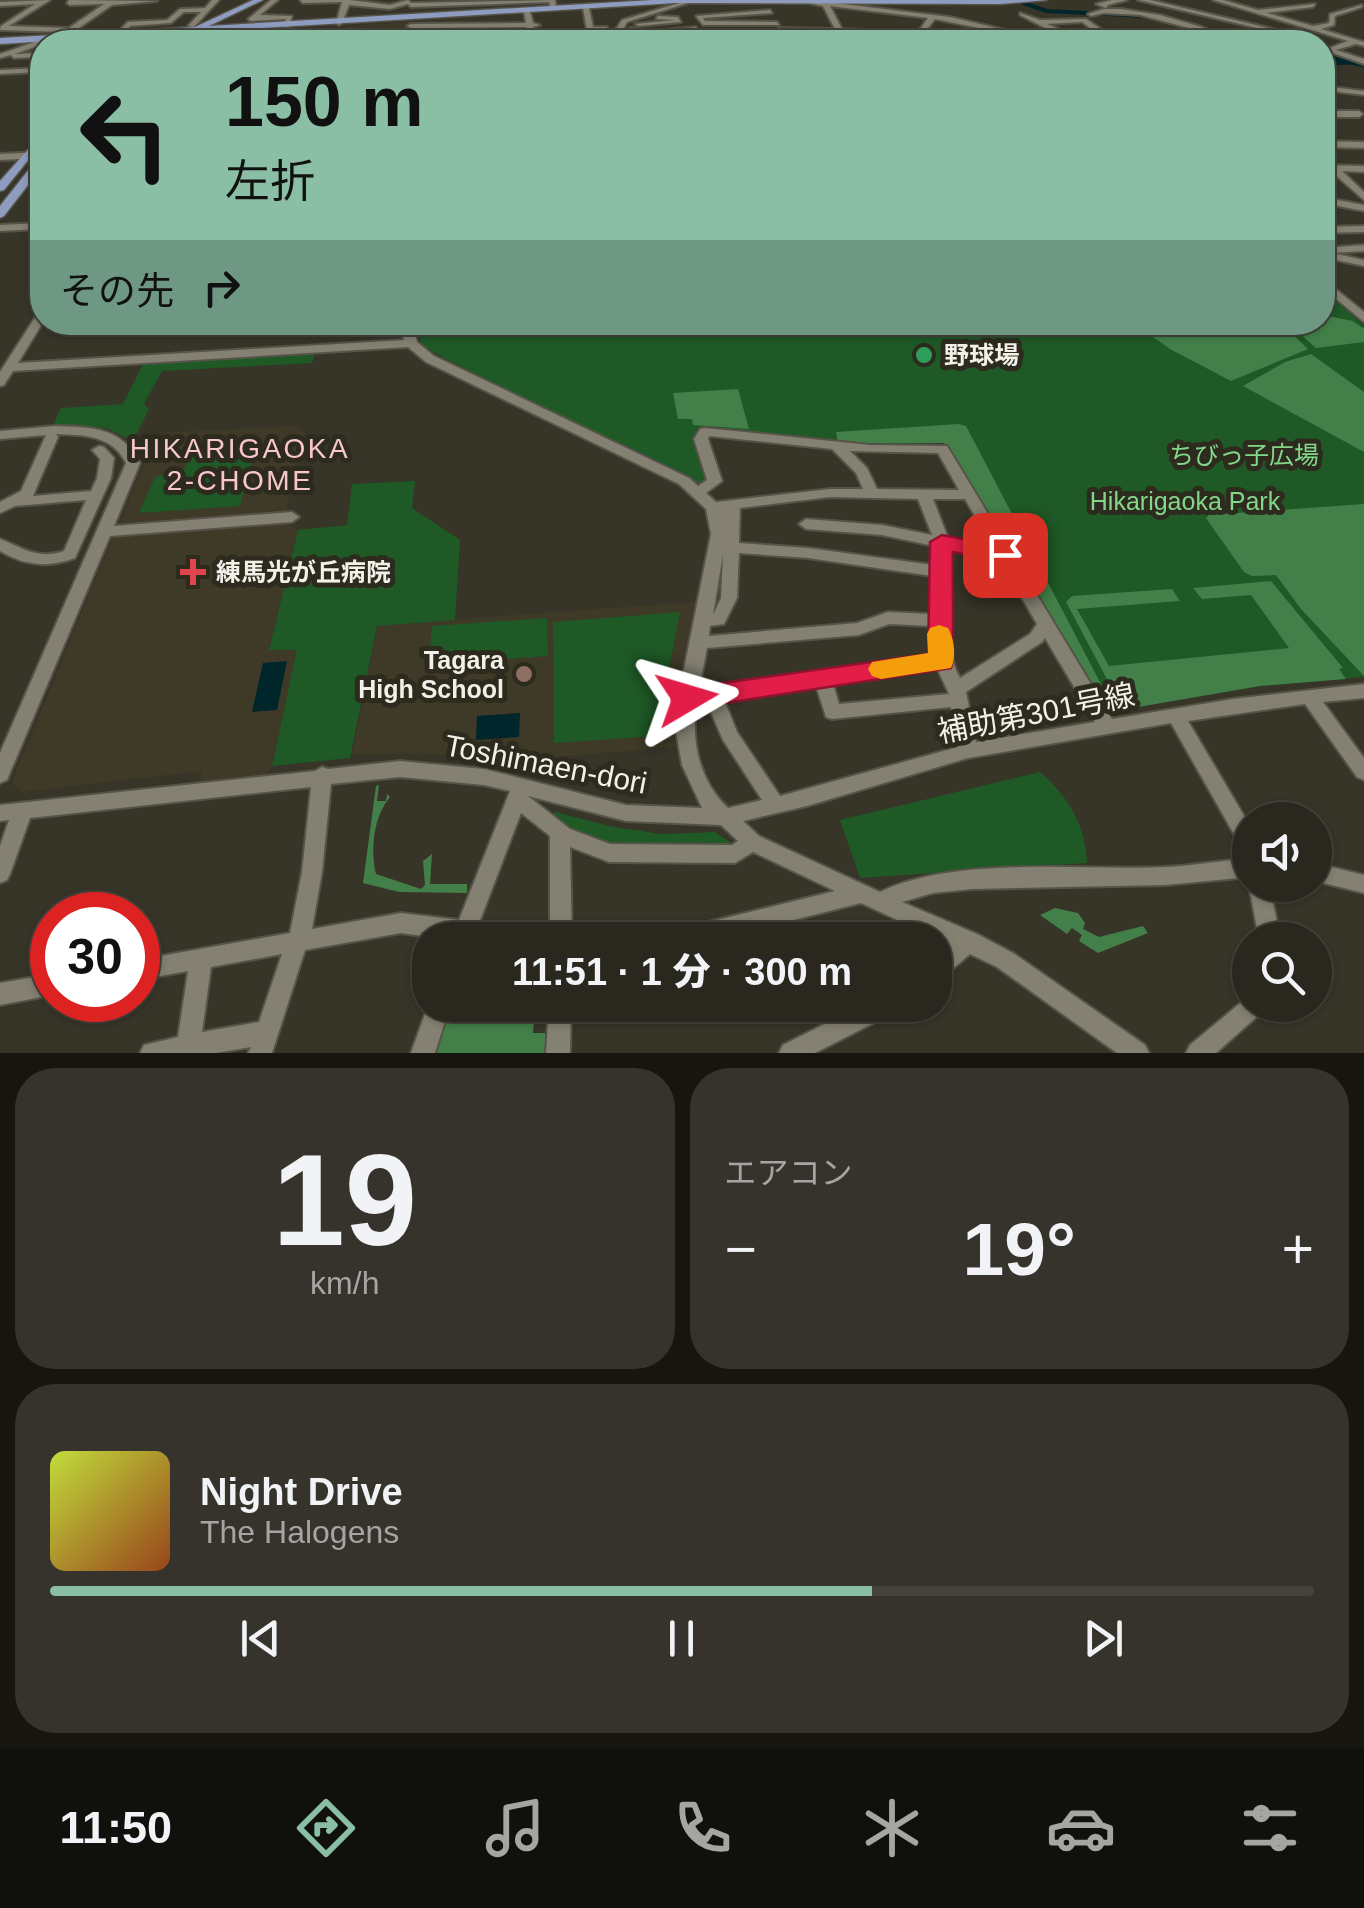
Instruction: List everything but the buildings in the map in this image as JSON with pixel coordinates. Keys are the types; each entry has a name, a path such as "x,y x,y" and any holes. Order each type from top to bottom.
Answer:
{"main road":[{"path":"193,30 260,0"},
{"path":"766,5 782,0 806,2"},
{"path":"246,30 508,14 525,6 632,16 687,2 766,5 1043,0"},
{"path":"246,30 338,22 412,21 525,6 586,8 632,16"},
{"path":"107,30 149,30"},
{"path":"0,42 30,42"},
{"path":"0,42 30,42"},
{"path":"0,188 30,153"},
{"path":"0,214 30,174"}],"street":[{"path":"73,0 70,2 154,1"},
{"path":"192,0 187,5 212,5"},
{"path":"246,30 252,17 274,0"},
{"path":"1124,0 1099,4 1145,1 1274,30"},
{"path":"1216,0 1281,26"},
{"path":"1274,0 1313,5"},
{"path":"1334,0 1362,4"},
{"path":"0,4 45,1"},
{"path":"0,28 45,1"},
{"path":"71,30 113,2"},
{"path":"302,2 368,2 388,7 410,3 525,6 531,30"},
{"path":"338,22 346,2"},
{"path":"586,8 590,29 687,2 766,5"},
{"path":"806,2 934,17 1000,30"},
{"path":"410,3 413,30"},
{"path":"1182,9 1196,3 1218,9 1202,14"},
{"path":"1310,30 1332,24 1332,16 1339,11 1362,4"},
{"path":"90,30 123,27 142,20 169,22 182,10 212,5"},
{"path":"188,30 212,5"},
{"path":"766,5 780,30"},
{"path":"766,5 699,16 704,24 824,30"},
{"path":"1232,14 1255,16 1293,5"},
{"path":"826,6 839,30"},
{"path":"380,20 388,7"},
{"path":"102,10 136,10"},
{"path":"489,30 508,14"},
{"path":"1022,14 1054,30"},
{"path":"1091,14 1169,18 1198,30"},
{"path":"611,30 632,16 678,22 676,18 612,15"},
{"path":"632,16 633,30 693,30"},
{"path":"252,17 290,17 287,26"},
{"path":"924,30 934,17"},
{"path":"1219,17 1272,17 1322,30"},
{"path":"588,20 603,20"},
{"path":"1042,22 1084,20 1097,30"},
{"path":"412,21 436,25 565,24"},
{"path":"81,24 123,27"},
{"path":"436,25 441,30"},
{"path":"309,26 309,30"},
{"path":"981,30 983,26"},
{"path":"1063,30 1091,26"},
{"path":"0,28 34,30"},
{"path":"996,29 1026,30"},
{"path":"1335,34 1360,42"},
{"path":"1335,48 1360,42"},
{"path":"30,46 0,56 30,55"},
{"path":"1335,52 1364,62"},
{"path":"0,72 30,71"},
{"path":"1335,90 1364,93"},
{"path":"1345,106 1362,116"},
{"path":"1335,115 1362,116"},
{"path":"1343,131 1361,145"},
{"path":"1335,144 1361,145"},
{"path":"0,157 28,156"},
{"path":"1335,168 1364,168"},
{"path":"1335,174 1364,197"},
{"path":"1335,202 1364,208"},
{"path":"0,228 30,227"},
{"path":"1335,230 1364,230"},
{"path":"1335,251 1364,248"},
{"path":"1335,256 1364,264"},
{"path":"1335,292 1364,318"},
{"path":"0,382 30,334"},
{"path":"409,335 411,343 430,358 699,491 713,507 725,547 729,598 718,620 702,621 684,726 691,765 709,802 723,817 752,842 968,940 1041,982 1137,1053"},
{"path":"10,366 411,343"},
{"path":"0,437 88,432 113,438 126,447 132,458 132,469 0,775"},
{"path":"699,491 715,481 701,439 705,432 837,446 942,449 1107,727"},
{"path":"0,437 89,438 104,442 123,472 104,527"},
{"path":"6,505 27,494 52,437"},
{"path":"837,446 862,471 872,493"},
{"path":"0,544 29,560 64,558 70,554 104,478 109,454"},
{"path":"6,505 96,495"},
{"path":"713,507 802,495 971,495"},
{"path":"802,495 808,553"},
{"path":"925,498 942,542 938,620 942,661 958,694 968,751"},
{"path":"725,547 733,503"},
{"path":"83,525 292,517"},
{"path":"806,524 882,530 1005,555"},
{"path":"725,547 808,553 942,572"},
{"path":"0,562 19,556"},
{"path":"698,642 860,630 888,618 938,620"},
{"path":"823,681 832,712 958,694 1036,638 1047,624"},
{"path":"687,698 942,661"},
{"name":"補助第301号線","path":"723,817 776,806 968,751 1364,690"},
{"path":"713,695 729,736 776,806"},
{"path":"1309,696 1364,772"},
{"path":"1176,716 1232,813"},
{"name":"Toshimaen-dori","path":"0,813 322,775 425,770 484,777 519,793 626,813 723,817"},
{"path":"152,1053 188,1046 264,1042 298,940 312,872 322,775"},
{"path":"469,922 519,793 560,834 609,853 734,854 752,842"},
{"path":"0,874 23,809"},
{"path":"560,834 561,922"},
{"path":"770,922 932,884 1171,876 1232,870"},
{"path":"1332,876 1364,884"},
{"path":"160,966 401,922 412,924"},
{"path":"952,955 968,940"},
{"path":"188,1046 201,958"},
{"path":"0,994 30,989"},
{"path":"423,1053 434,1022"},
{"path":"558,1053 559,1022"},
{"path":"790,1053 851,1022"},
{"path":"1198,1053 1234,1022"}],"shaded area":[{"path":"410,22 411,30 344,30 345,26"},
{"path":"292,426 305,432 286,512 120,523 156,433"},
{"path":"282,520 298,530 269,649 298,649 272,766 265,775 200,783 202,771 21,792 12,782 114,534"},
{"name":"Tagara High School","path":"695,602 675,698 675,747 494,762 425,753 352,755 378,625"}],"green space":[{"name":"Hikarigaoka Park","path":"1335,300 1364,326 1364,677 1260,686 1132,708 1098,702 944,443 860,445 696,429 710,477 698,485 422,345 419,335 1335,335"},
{"path":"1335,317 1353,321 1364,329 1364,342 1316,348 1301,335 1335,335"},
{"path":"1150,335 1293,335 1308,349 1231,381"},
{"path":"315,352 312,363 162,371 144,404 149,409 133,441 106,428 53,425 61,408 123,404 144,362"},
{"path":"1311,354 1364,392 1364,452 1243,386 1285,362"},
{"path":"738,389 749,429 693,425 692,419 678,419 673,393"},
{"path":"966,426 1102,686 1094,688 1101,701 1098,702 944,443 838,443 836,432"},
{"path":"255,450 240,506 139,513 155,477 185,468 190,454"},
{"path":"415,481 412,508 460,540 455,620 377,626 350,758 272,766 297,650 269,650 298,530 347,525 352,484"},
{"path":"1364,504 1364,676 1301,609 1276,575 1252,576 1244,572 1206,518"},
{"path":"1271,581 1343,668 1339,669 1346,679 1260,686 1132,708 1118,683 1109,683 1066,602 1072,596 1172,589 1180,601 1077,609 1109,666 1289,648 1251,595 1202,599 1193,588"},
{"path":"680,612 656,736 554,743 553,622"},
{"path":"547,618 548,656 428,665 432,626"},
{"path":"1040,772 1074,813 1087,863 860,878 840,820"},
{"path":"379,785 377,801 386,801 387,794 390,797 380,813 375,833 376,874 421,889 425,885 423,861 432,854 430,884 467,884 467,893 399,892 363,883"},
{"path":"555,812 661,834 715,832 731,843 692,850 611,843 566,827 553,816"},
{"path":"1055,908 1078,913 1085,923 1083,929 1099,937 1143,926 1148,933 1098,953 1079,941 1082,935 1072,928 1067,934 1040,915"},
{"path":"440,1022 534,1022 533,1033 545,1033 545,1045 553,1045 554,1053 434,1053 431,1050"}],"water":[{"path":"287,661 277,710 252,712 263,663"},
{"path":"520,713 519,737 476,740 477,716"}],"waterway":[{"path":"1013,0 1046,11 1167,17 1208,30"},
{"path":"1335,59 1364,64"},
{"path":"1336,64 1349,63"}],"slow traffic":[{"path":"881,669 942,661 939,634"}],"place":[{"name":"野球場","path":"924,355"},
{"name":"練馬光が丘病院","path":"193,572"},
{"name":"Tagara High School","path":"524,674"}],"district":[{"name":"HIKARIGAOKA 2-CHOME","path":"240,464"}],"route":[{"path":"687,698 942,661 938,620 942,542 1005,555"}],"park label":[{"name":"ちびっ子広場","path":"1244,455"}]}
